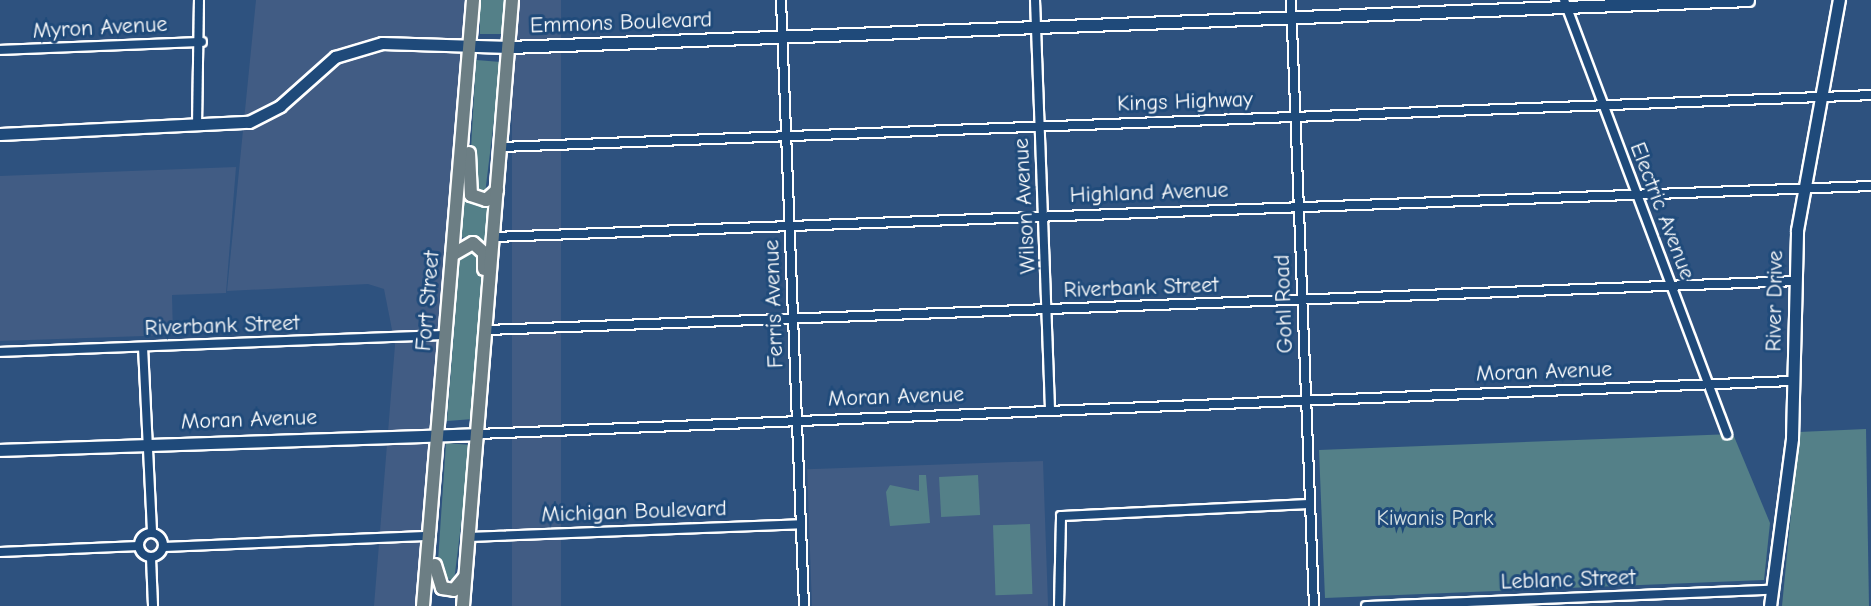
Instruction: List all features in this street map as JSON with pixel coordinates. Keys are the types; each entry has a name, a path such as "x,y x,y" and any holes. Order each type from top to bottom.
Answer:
{"main road":[{"name":"Fort Street","path":"423,606 455,248 473,0"},
{"path":"463,606 512,0"},
{"path":"466,95 469,192 486,200 497,190"},
{"path":"455,248 473,243 484,253 486,337"},
{"path":"437,450 443,479 434,579 454,590 466,575"}],"street":[{"path":"197,126 202,42 199,0"},
{"name":"Ferris Avenue","path":"781,0 804,606"},
{"name":"Wilson Avenue","path":"1035,0 1050,411"},
{"name":"Gohl Road","path":"1291,0 1314,606"},
{"name":"Emmons Boulevard","path":"0,134 197,126 262,117 356,48 470,48 782,38 1565,4 1748,0"},
{"name":"River Drive","path":"1770,606 1794,381 1796,281 1805,187 1839,0"},
{"name":"Electric Avenue","path":"1565,4 1727,434"},
{"name":"Myron Avenue","path":"0,50 202,42"},
{"name":"Kings Highway","path":"501,147 1871,95"},
{"name":"Highland Avenue","path":"494,237 1636,192 1871,186"},
{"name":"Riverbank Street","path":"486,337 793,320 1796,281"},
{"name":"Riverbank Street","path":"0,352 446,335"},
{"path":"143,347 152,533 164,547"},
{"name":"Moran Avenue","path":"0,450 1794,381"},
{"path":"1059,606 1058,518 1310,504"},
{"name":"Michigan Boulevard","path":"469,537 801,524"},
{"path":"0,552 139,546 152,533"},
{"path":"151,558 164,547 431,536"},
{"path":"139,546 151,558 153,606"},
{"name":"Leblanc Street","path":"1366,606 1772,590"}],"shaded area":[{"path":"256,0 473,0 423,606 374,606 395,345 384,289 368,284 227,291"},
{"path":"512,0 561,0 561,606 512,606"},
{"path":"236,167 226,293 172,295 173,335 0,341 0,176"},
{"path":"1043,461 1048,606 812,606 807,469"}],"green space":[{"path":"480,0 506,0 506,34 480,34"},
{"path":"476,60 501,62 485,194 474,186 470,166"},
{"path":"464,198 490,205 487,244 461,237"},
{"path":"472,249 482,268 473,419 447,421 460,254"},
{"path":"1866,429 1869,606 1782,606 1799,432"},
{"name":"Kiwanis Park","path":"1733,434 1770,523 1764,580 1325,598 1319,450"},
{"path":"446,443 471,445 454,581 443,577 438,561"},
{"path":"919,475 926,475 930,523 890,526 886,492 890,485 919,491"},
{"path":"978,475 980,515 941,517 939,477"},
{"path":"1030,524 1032,594 995,595 993,525"}]}
